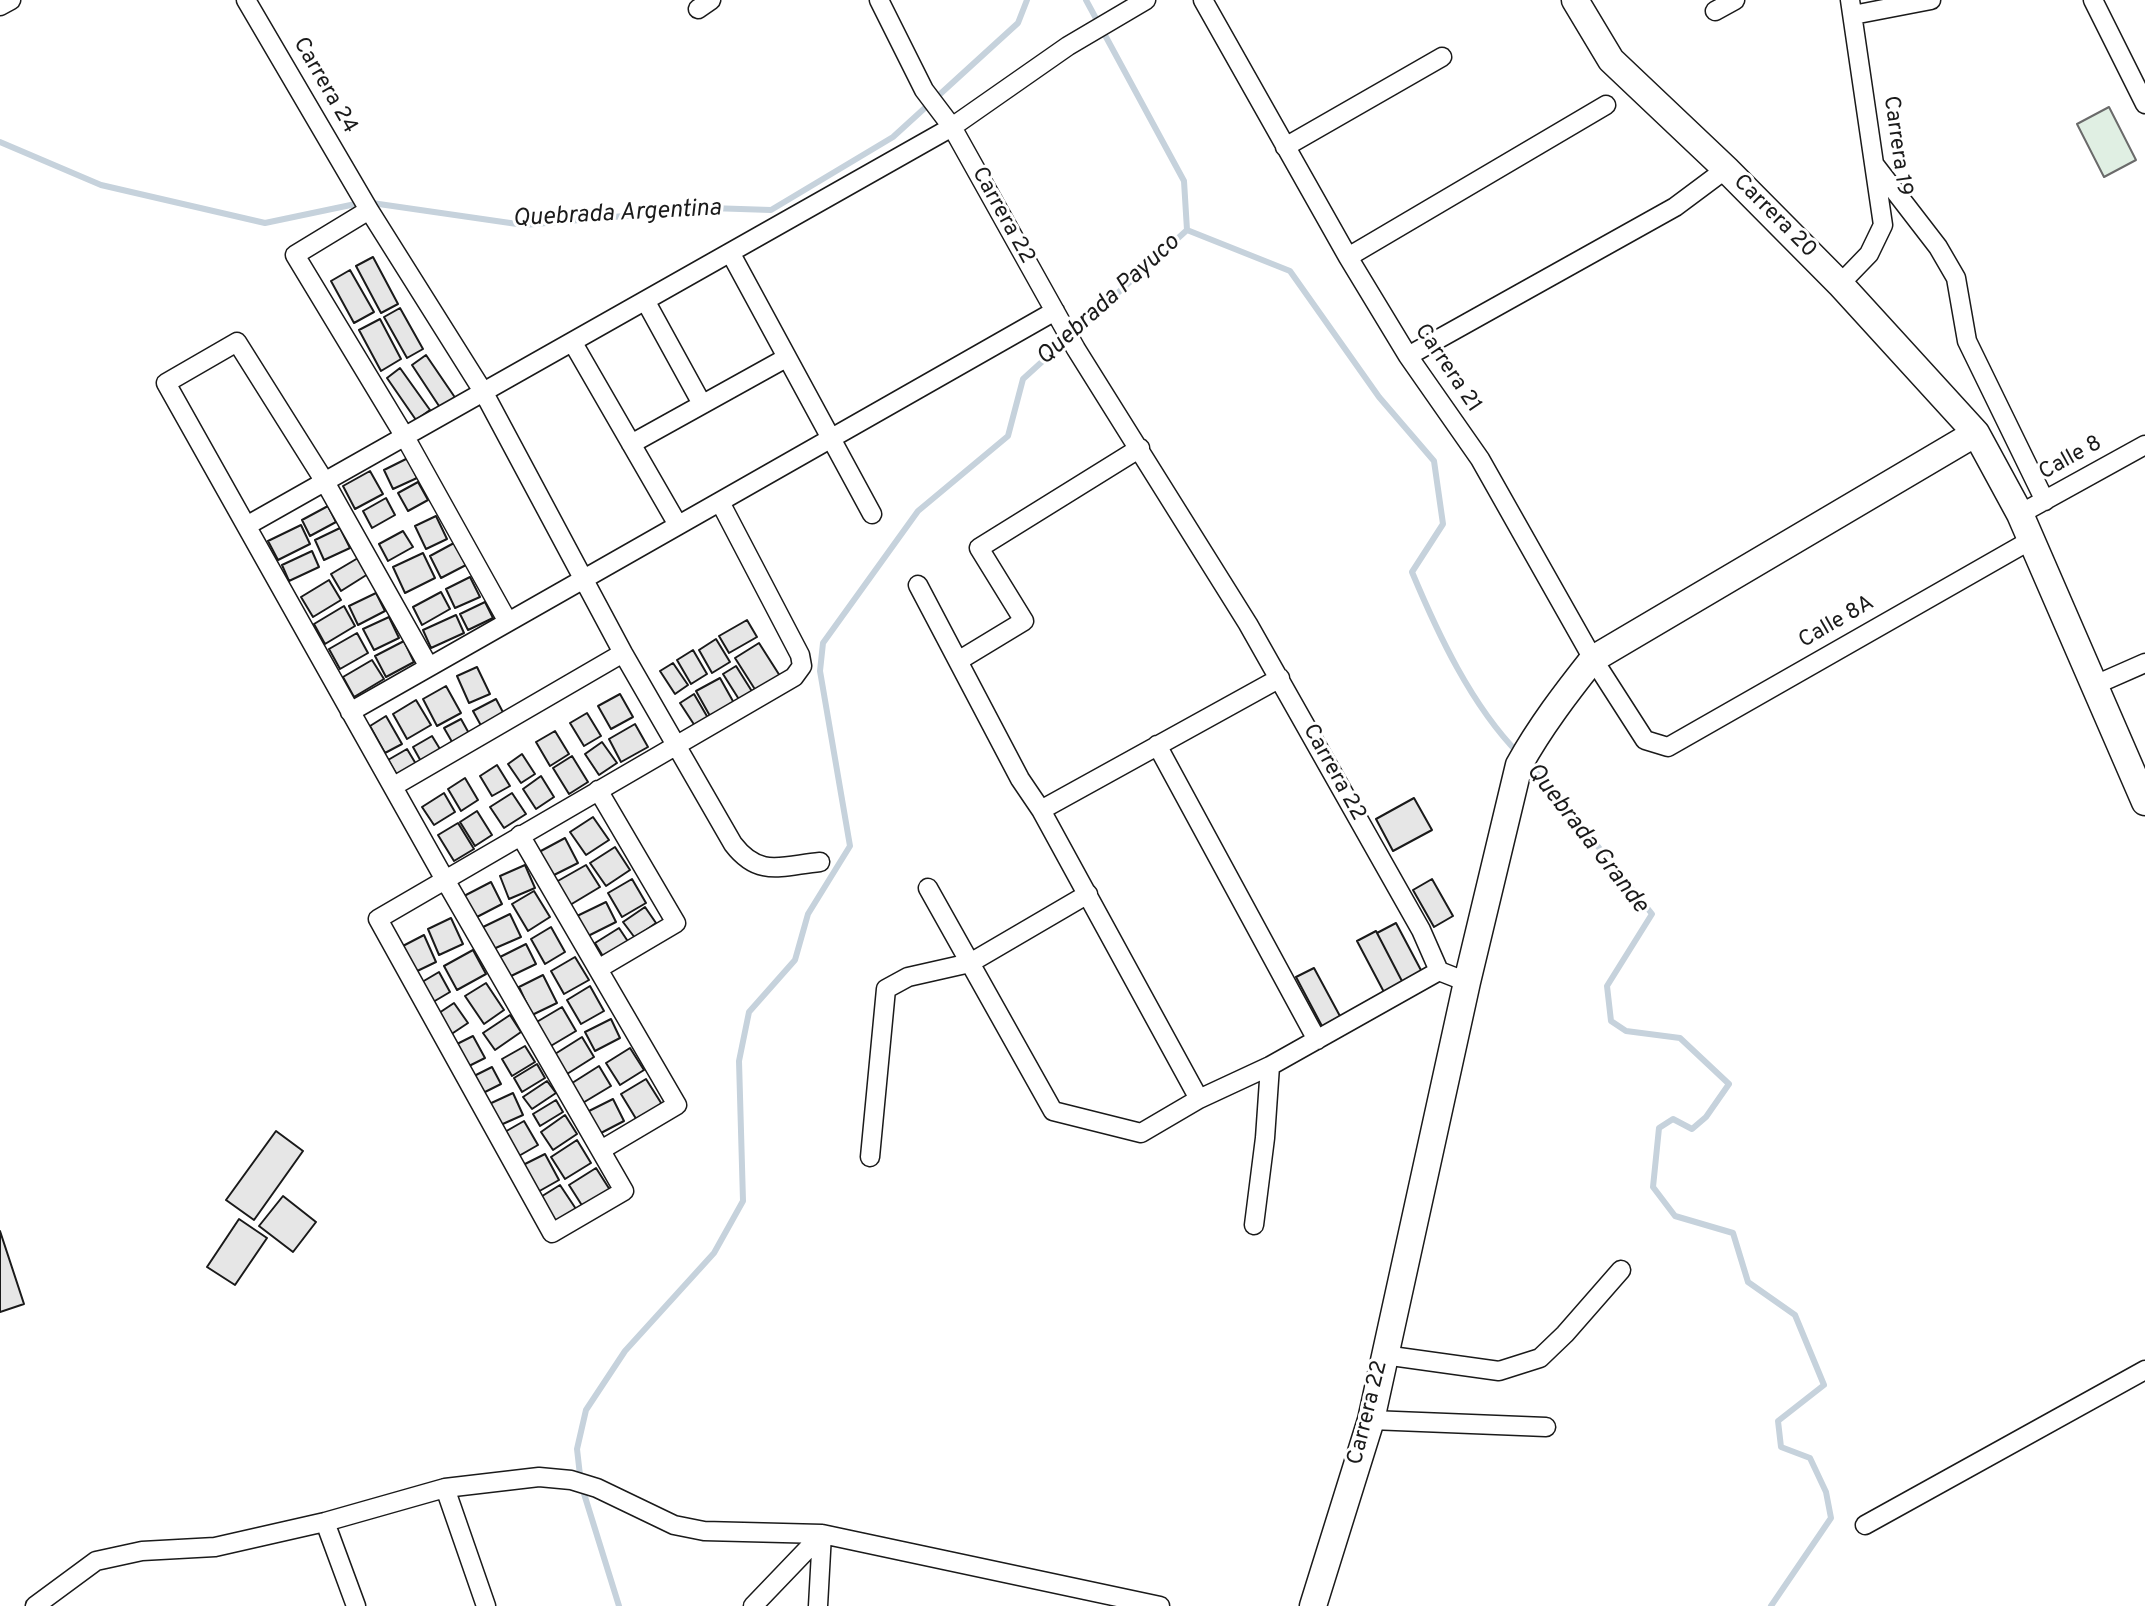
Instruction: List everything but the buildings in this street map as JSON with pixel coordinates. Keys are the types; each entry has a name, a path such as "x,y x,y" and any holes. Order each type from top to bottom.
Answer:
{"main road":[{"name":"Carrera 20","path":"1575,0 1611,60 1726,169 1840,284 1976,433 2020,514 2095,685 2138,766 2145,802"},
{"path":"1593,659 1976,433"},
{"name":"Carrera 22","path":"1313,1606 1371,1420 1467,982 1524,757 1555,708 1593,659"}],"street":[{"path":"0,6 11,0"},
{"name":"Carrera 24","path":"246,0 365,203 484,393 623,653 733,844 751,864 770,867 820,862"},
{"name":"Carrera 22","path":"879,0 930,97 952,127 1076,349 1280,678 1421,930 1439,971"},
{"path":"248,525 952,127 1068,46 1146,0"},
{"name":"Carrera 21","path":"1203,0 1348,257 1408,356 1480,459 1593,659 1645,740 1668,747"},
{"path":"1715,11 1735,0"},
{"path":"1851,8 1931,0"},
{"path":"2093,0 2145,104"},
{"name":"Carrera 19","path":"1840,284 1869,254 1883,225 1851,8"},
{"path":"1285,147 1442,57"},
{"path":"1348,257 1606,105"},
{"path":"1874,164 1938,247 1956,278 1967,341 2045,501"},
{"path":"1408,356 1675,207 1726,169"},
{"path":"365,203 295,255 405,437 508,622"},
{"path":"731,254 872,514"},
{"path":"646,302 702,404"},
{"path":"350,712 831,439 1059,318"},
{"path":"429,667 325,482 237,342 166,383 444,878 624,1191 552,1233 378,919 444,878 794,677 802,666 800,655 720,502"},
{"path":"573,343 678,525"},
{"path":"631,444 786,358"},
{"name":"Calle 8","path":"2020,514 2145,445"},
{"path":"958,661 1024,621 979,548 1140,448"},
{"name":"Calle 8A","path":"1668,747 2031,540"},
{"path":"918,585 1020,779 1088,894 1199,1099"},
{"path":"394,786 623,653"},
{"path":"2095,685 2145,663"},
{"path":"1041,810 1280,678"},
{"path":"1157,745 1317,1040"},
{"path":"598,790 676,923 598,969"},
{"path":"520,835 677,1105 601,1150"},
{"path":"928,888 1053,1111 1141,1133 1199,1099 1270,1066 1439,971 1467,982"},
{"path":"870,1157 886,989 908,977 970,963 1088,894"},
{"path":"1254,1225 1270,1066"},
{"path":"1384,1355 1499,1371 1540,1358 1621,1270"},
{"path":"1865,1525 2145,1370"},
{"path":"1371,1420 1546,1427"},
{"path":"35,1606 96,1561 142,1551 215,1547 325,1522 445,1488 520,1478 571,1480 597,1488 674,1525 704,1531 822,1534 1160,1606"},
{"path":"445,1488 486,1606"},
{"path":"325,1522 356,1606"},
{"path":"753,1606 822,1534"},
{"path":"818,1606 822,1534"}],"green space":[{"path":"2109,107 2136,160 2104,177 2077,124"}],"waterway":[{"name":"Quebrada Argentina","path":"0,142 101,185 265,223 365,202 524,225 624,216 679,207 771,210 893,137 1018,23 1027,0"},
{"name":"Quebrada Payuco","path":"1086,0 1184,181 1187,230"},
{"name":"Quebrada Grande","path":"1187,230 1290,271 1379,397 1434,461 1443,524 1412,572 1433,620 1471,691 1519,754"},
{"name":"Quebrada Payuco","path":"619,1606 581,1484 577,1449 586,1410 625,1351 714,1253 743,1201 739,1061 749,1012 795,960 808,914 850,846 820,671 823,643 918,511 1008,436 1023,379 1187,230"},
{"name":"Quebrada Grande","path":"1526,762 1552,789 1652,914 1607,986 1611,1021 1626,1031 1680,1038 1729,1084 1706,1117 1692,1129 1673,1119 1659,1128 1653,1187 1675,1216 1733,1233 1748,1282 1795,1315 1824,1385 1778,1421 1781,1447 1810,1458 1826,1492 1831,1518 1771,1606"}]}
